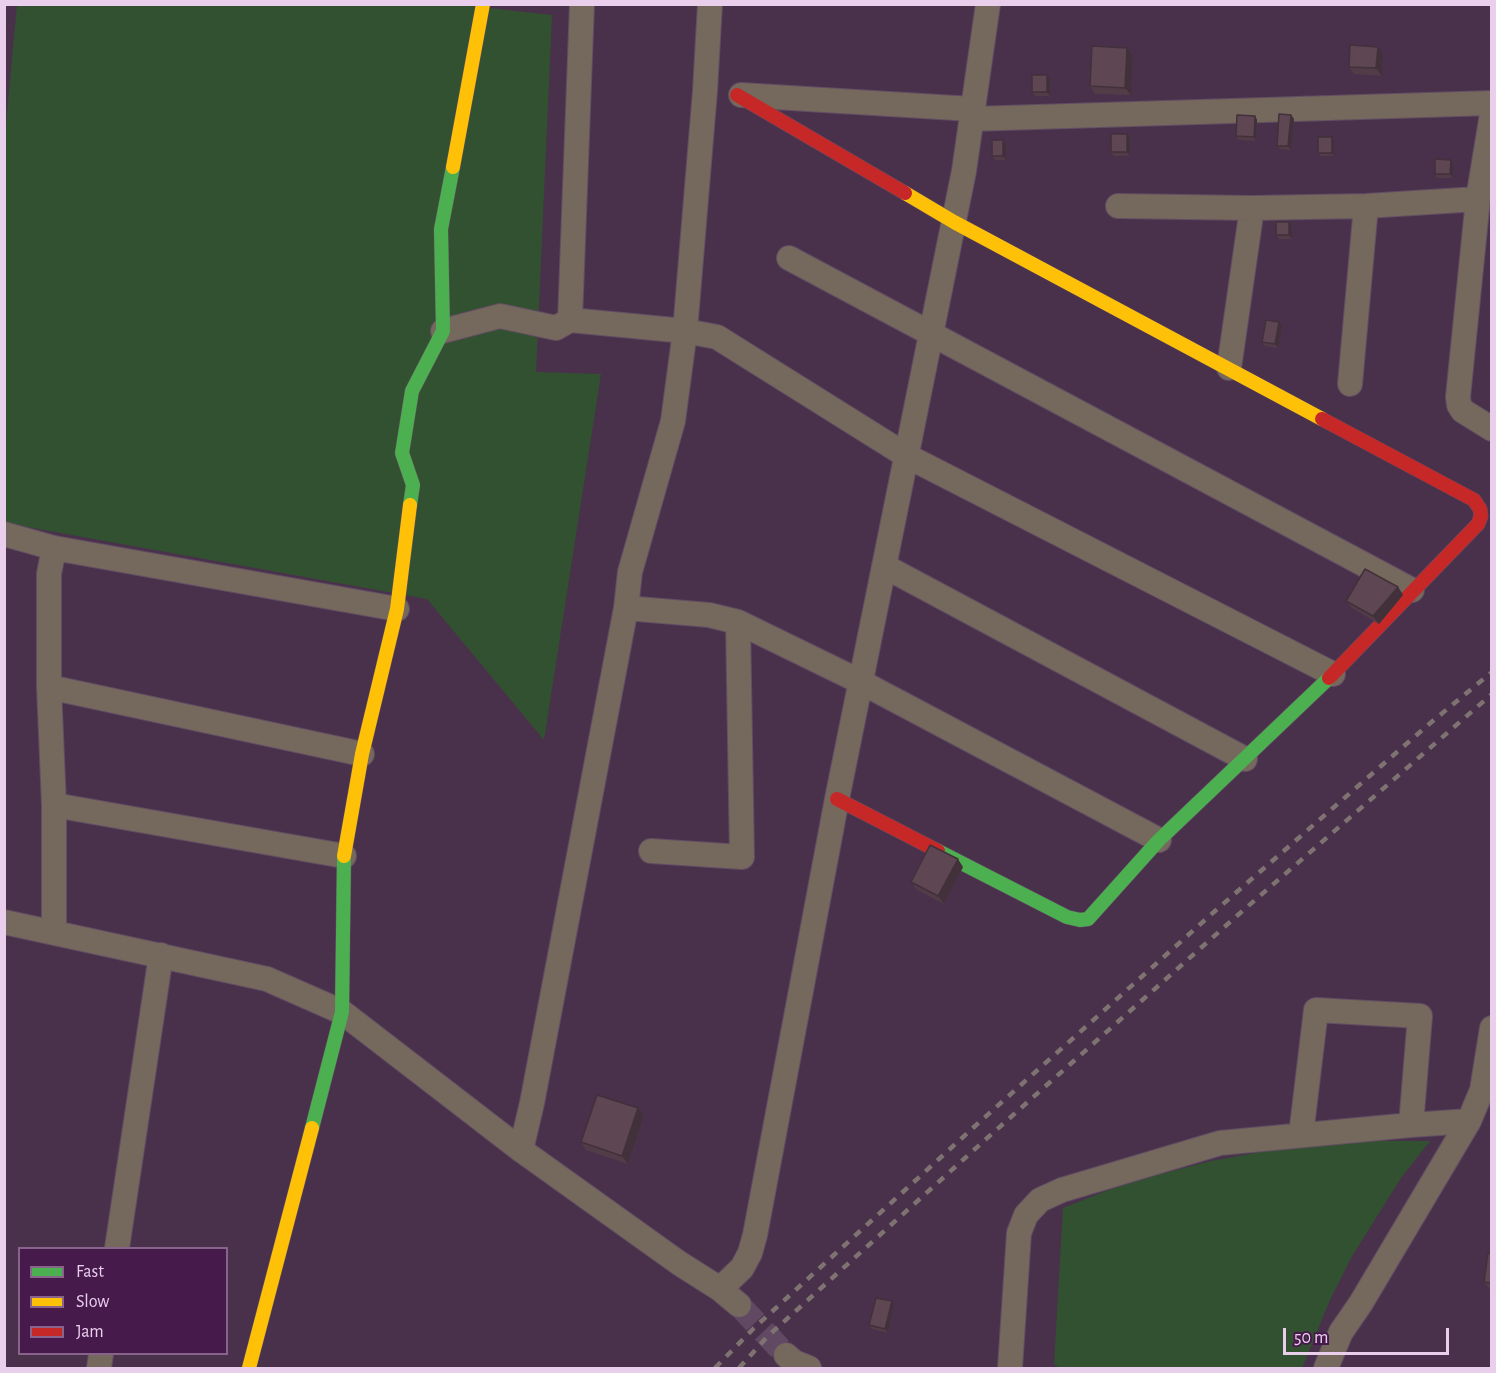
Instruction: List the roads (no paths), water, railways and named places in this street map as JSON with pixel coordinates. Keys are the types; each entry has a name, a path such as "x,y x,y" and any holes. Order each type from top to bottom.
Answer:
{"street":[{"path":"249,1368 342,1012 344,856 362,754 397,609 413,485 402,453 412,391 443,331 441,229 483,4"},
{"path":"570,320 582,4"},
{"path":"521,1150 532,1103 626,608 630,572 674,421 685,331 710,4"},
{"path":"720,1289 742,1268 750,1253 755,1235 837,799 964,171 988,4"},
{"path":"705,91 972,114 1491,103"},
{"path":"737,95 954,222 1474,500 1480,509 1481,516 1478,524 1333,674 1159,840 1088,918 1080,920 1067,917 837,799"},
{"path":"1491,114 1478,199 1458,397 1463,411 1491,429"},
{"path":"1118,206 1252,208 1366,206 1478,199"},
{"path":"1350,384 1366,206"},
{"path":"1229,368 1252,208"},
{"path":"789,258 1412,590"},
{"path":"443,331 500,316 556,328 570,320 685,331 717,337 907,456 1333,674"},
{"path":"4,534 54,548 397,609"},
{"path":"54,548 49,573 54,932"},
{"path":"884,566 1245,759"},
{"path":"626,608 709,615 738,622 861,682 1159,840"},
{"path":"651,851 742,857 738,622"},
{"path":"49,687 362,754"},
{"path":"54,805 344,856"},
{"path":"4,921 267,979 342,1012 521,1150 679,1263 720,1289 739,1305"},
{"path":"117,1247 161,955"},
{"path":"1301,1135 1316,1010 1420,1016 1411,1125"},
{"path":"1326,1368 1341,1332 1361,1303 1469,1122 1482,1090 1491,1028"},
{"path":"1010,1368 1019,1233 1026,1215 1040,1200 1062,1190 1220,1143 1411,1125 1469,1122"}],"tunnel":[{"path":"739,1305 786,1355"}],"railway":[{"path":"715,1368 754,1328 1215,911 1492,672"},
{"path":"739,1368 768,1336 985,1140 1239,914 1492,694"}]}
